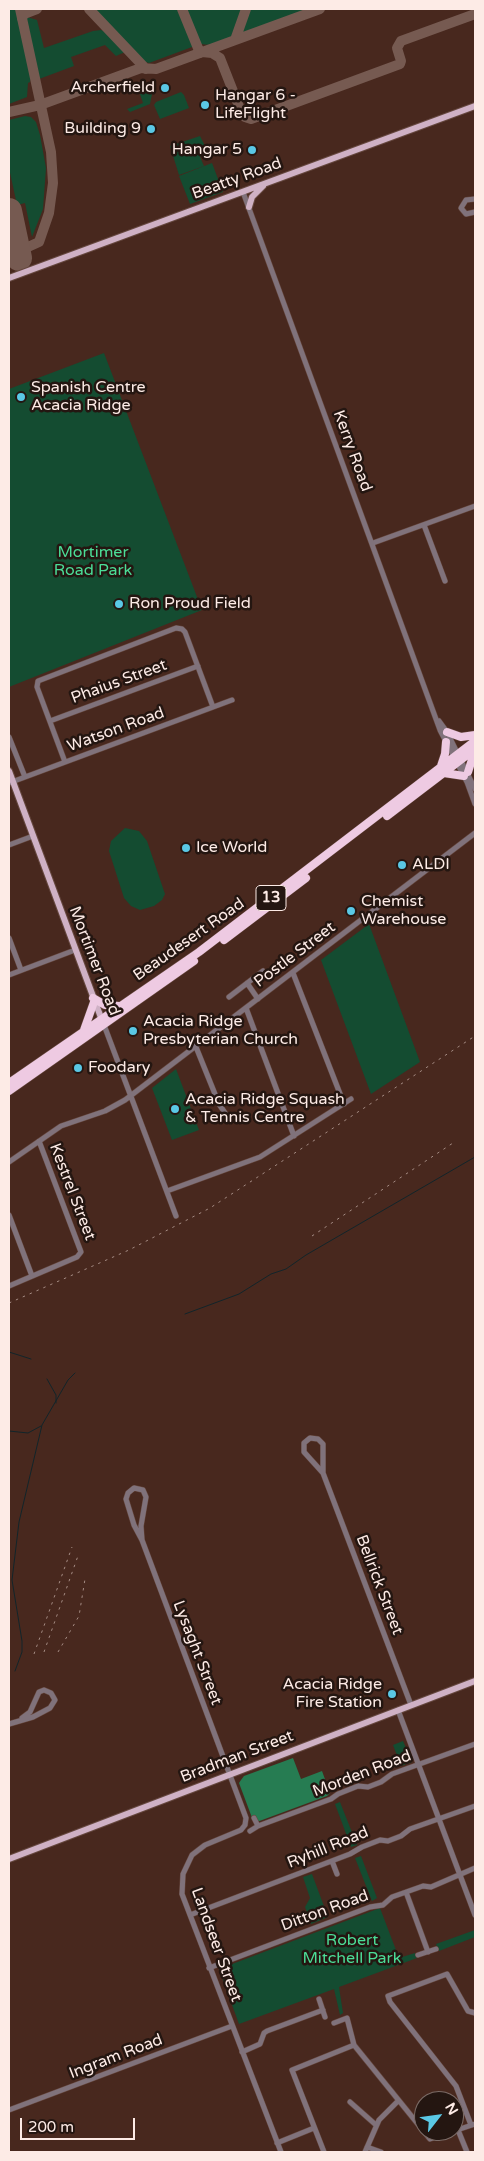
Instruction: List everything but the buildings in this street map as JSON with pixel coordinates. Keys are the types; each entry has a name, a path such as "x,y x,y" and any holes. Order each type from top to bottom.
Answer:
{"highway":[{"path":"447,732 461,736 475,735"},
{"name":"Beaudesert Road","path":"458,759 475,741"},
{"path":"446,742 446,754 442,771 466,774 475,750"},
{"name":"Beaudesert Road","path":"9,1083 84,1030 102,1022 119,1006 199,952 458,759 475,750"},
{"name":"Beaudesert Road","path":"9,1092 102,1022 248,923 442,771"},
{"path":"84,1030 94,1000 119,1006"}],"main road":[{"name":"Beatty Road","path":"9,278 475,106"},
{"path":"249,207 252,197 256,192 275,180"},
{"name":"Mortimer Road","path":"9,771 11,782 102,1022"},
{"name":"Bradman Street","path":"9,1859 475,1681"}],"street":[{"name":"Kerry Road","path":"243,192 446,742 458,759"},
{"path":"475,199 466,200 461,208 466,214 475,212"},
{"path":"372,544 475,508"},
{"path":"424,525 445,582"},
{"path":"65,762 37,682 40,679 176,628 182,629 185,632 213,707"},
{"name":"Phaius Street","path":"50,721 198,666"},
{"name":"Watson Road","path":"11,782 232,700"},
{"name":"Kerry Road","path":"437,718 447,732 458,759 475,789"},
{"path":"9,737 25,777"},
{"name":"Kerry Road","path":"466,774 475,804"},
{"name":"Postle Street","path":"9,1162 60,1126 105,1111 130,1096 475,833"},
{"path":"9,845 33,836"},
{"path":"9,938 21,970"},
{"path":"9,975 75,950"},
{"path":"229,997 262,971"},
{"path":"293,973 344,1104"},
{"path":"247,983 258,999"},
{"path":"246,1008 294,1136"},
{"name":"Mortimer Road","path":"102,1022 176,1216"},
{"path":"196,1047 219,1104 225,1114"},
{"path":"167,1191 260,1157 351,1099"},
{"name":"Kestrel Street","path":"32,1276 77,1258 81,1252 39,1141"},
{"path":"9,1214 32,1276 9,1286"},
{"name":"Bellrick Street","path":"323,1474 323,1444 318,1439 310,1438 303,1445 304,1452 323,1474 411,1705"},
{"name":"Lysaght Street","path":"142,1540 138,1536 126,1499 128,1493 134,1488 141,1489 146,1495 141,1526 142,1540 230,1774"},
{"path":"9,1724 30,1712 39,1692 46,1690 51,1693 55,1700 52,1706 33,1717 22,1718"},
{"path":"398,1710 475,1915"},
{"name":"Morden Road","path":"250,1831 258,1826 331,1799 358,1786 368,1787 381,1782 388,1776 475,1744"},
{"name":"Landseer Street","path":"230,1774 246,1823 240,1831 201,1847 189,1860 183,1874 181,1886 209,1968 281,2152"},
{"name":"Ryhill Road","path":"190,1915 355,1852 380,1840 388,1841 410,1830 475,1806"},
{"path":"254,1818 258,1826"},
{"path":"332,1861 337,1874"},
{"name":"Ditton Road","path":"209,1968 370,1907 383,1905 392,1897 423,1886 431,1887 475,1868"},
{"path":"406,1892 428,1952"},
{"path":"418,1955 436,1949"},
{"path":"473,2124 456,2086 390,2002 388,1996 447,1974 468,2011 475,2013"},
{"path":"319,1999 325,2017"},
{"path":"242,2052 260,2044 267,2031 323,2010"},
{"path":"334,2022 347,2018 354,2045 414,2120"},
{"name":"Ingram Road","path":"9,2110 232,2026"},
{"path":"324,2152 292,2070 354,2045"},
{"path":"380,2152 366,2150 376,2125 398,2101"},
{"path":"350,2102 376,2125"},
{"path":"277,2143 314,2128"}],"green space":[{"path":"9,9 16,9 31,77 28,83 27,97 9,104"},
{"path":"94,9 310,9 211,45 200,44 149,63 143,61"},
{"path":"27,17 37,20 44,48 101,30 106,32 125,52 116,56 105,45 71,57 74,66 39,79 25,19"},
{"path":"153,89 150,104 130,112 127,109 143,103 140,94"},
{"path":"181,92 189,108 160,119 154,105 156,102"},
{"path":"25,116 31,117 36,122 46,168 43,209 32,237 25,203 17,205 9,168 9,120"},
{"path":"200,136 208,152 200,157 204,166 179,175 170,146"},
{"path":"212,163 223,192 190,204 179,176"},
{"name":"Mortimer Road Park","path":"104,353 202,610 9,687 9,389"},
{"path":"125,828 139,831 147,841 165,894 162,900 154,906 140,910 131,906 124,898 109,851 111,841"},
{"path":"369,924 420,1062 371,1094 321,960"},
{"name":"Acacia Ridge Squash & Tennis Centre","path":"176,1069 199,1130 172,1140 152,1088"},
{"path":"403,1741 412,1762 401,1766 393,1745"},
{"path":"293,1758 301,1779 322,1771 330,1793 327,1796 254,1823 239,1783 244,1776"},
{"path":"340,1802 357,1845 351,1847 335,1804"},
{"path":"361,1856 377,1898 372,1901 355,1858"},
{"path":"312,1874 328,1917 311,1924 305,1907 310,1898 303,1877"},
{"name":"Robert Mitchell Park","path":"380,1908 399,1958 415,1953 417,1958 339,1987 343,2013 340,2015 334,1989 239,2024 219,1969"},
{"path":"475,1930 475,1937 439,1951 436,1944"}],"waterway":[{"path":"185,1314 239,1294 271,1274 286,1269 306,1255 475,1157"},
{"path":"9,1352 31,1359"},
{"path":"15,1671 22,1652 22,1641 12,1580 19,1522 42,1425 68,1380 75,1373"},
{"path":"47,1379 56,1395 56,1403"},
{"path":"9,1431 28,1433 41,1426"}],"taxiway":[{"path":"9,242 28,247 39,242 49,213 53,183 51,152 20,9"},
{"path":"22,19 24,14 37,9"},
{"path":"89,9 146,69"},
{"path":"182,9 200,53"},
{"path":"235,40 246,9"},
{"path":"9,112 40,105 141,68 156,69 320,9"},
{"path":"202,52 212,53 220,58 242,114 251,119 400,64 401,61 397,48 401,41 475,14"},
{"path":"9,210 15,236 22,244 23,250 19,253 15,253 12,249 15,241 12,229"}],"runway":[{"path":"9,211 19,258"}],"railway":[{"path":"9,1303 129,1250 210,1208 475,1036"},
{"path":"312,1236 453,1143"},
{"path":"34,1654 72,1547"},
{"path":"44,1652 79,1553"},
{"path":"58,1652 79,1616 85,1579"}],"place":[{"name":"Archerfield","path":"165,88"},
{"name":"Hangar 6 - LifeFlight","path":"205,105"},
{"name":"Building 9","path":"151,129"},
{"name":"Hangar 5","path":"252,150"},
{"name":"Spanish Centre Acacia Ridge","path":"21,397"},
{"name":"Ron Proud Field","path":"119,604"},
{"name":"Ice World","path":"186,848"},
{"name":"ALDI","path":"402,865"},
{"name":"Chemist Warehouse","path":"351,911"},
{"name":"Acacia Ridge Presbyterian Church","path":"133,1031"},
{"name":"Foodary","path":"78,1068"},
{"name":"Acacia Ridge Squash & Tennis Centre","path":"175,1109"},
{"name":"Acacia Ridge Fire Station","path":"392,1694"}]}
